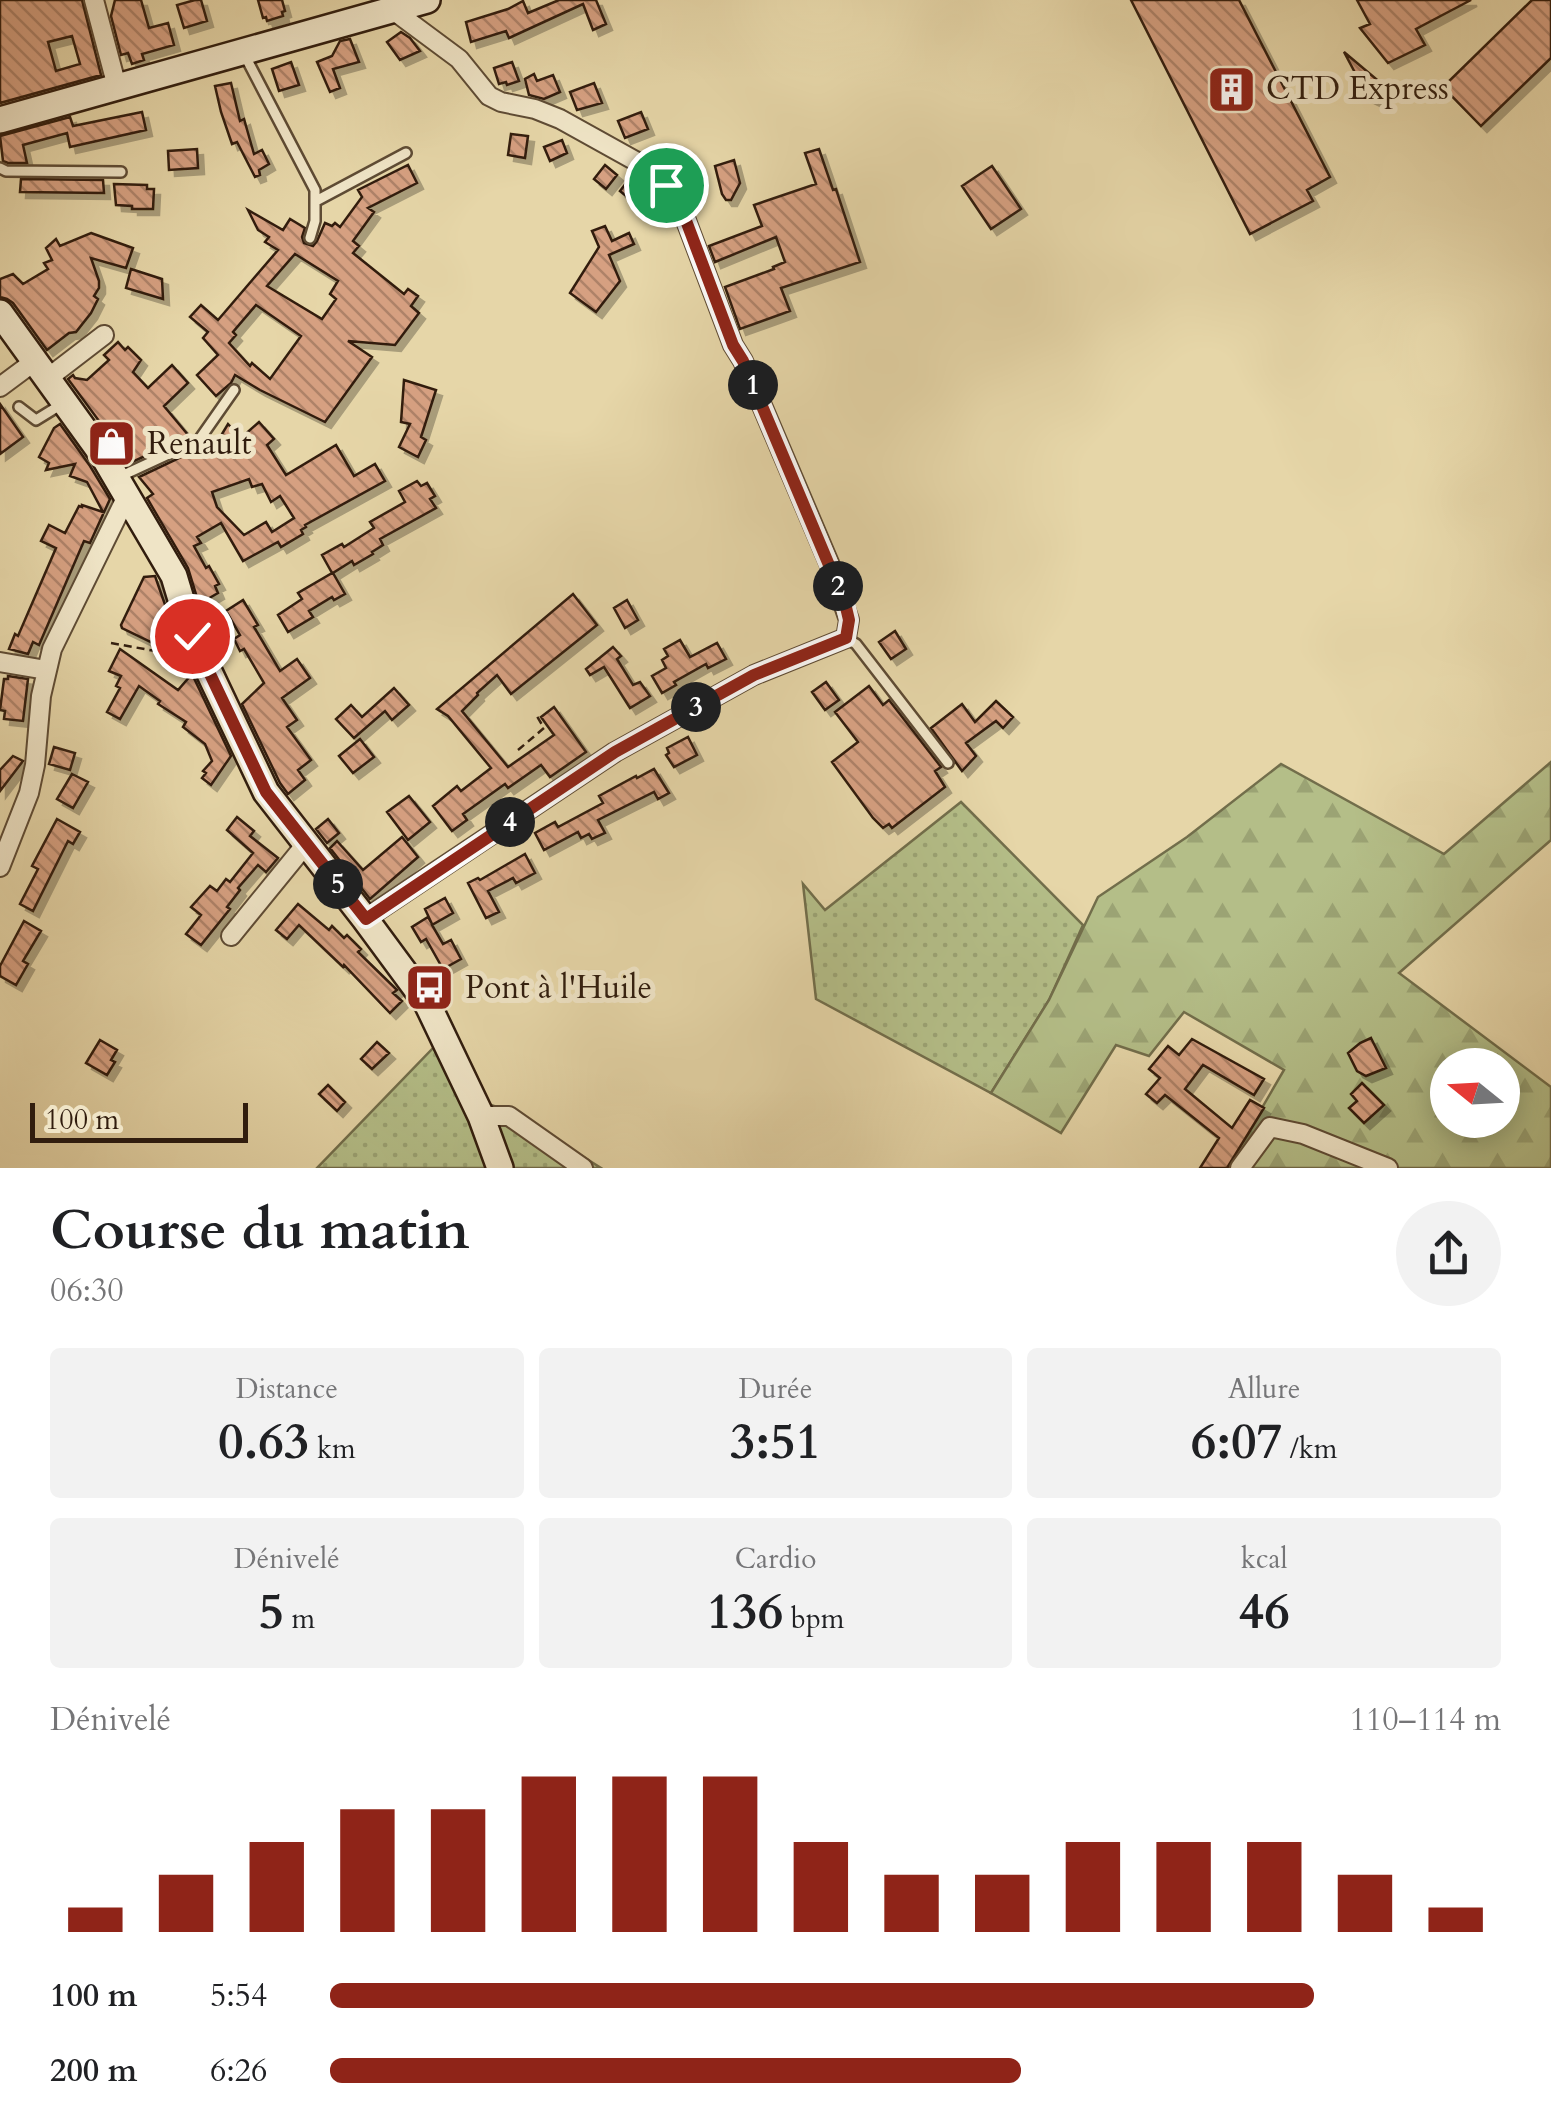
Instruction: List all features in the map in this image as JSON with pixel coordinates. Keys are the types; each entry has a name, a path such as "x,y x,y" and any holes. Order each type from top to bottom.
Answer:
{"street":[{"path":"0,120 427,0"},
{"path":"99,6 117,88"},
{"path":"366,919 615,752 754,675 846,638 849,620 829,563 733,345 685,218 666,185 641,164 560,120 488,96 459,58 392,10"},
{"path":"0,313 66,402 174,576 192,636 266,792 427,1002 481,1116 500,1168"},
{"path":"0,388 104,336"},
{"path":"0,867 29,793 41,696 52,650 122,487"},
{"path":"0,662 46,670"},
{"path":"230,936 306,844"},
{"path":"481,1116 509,1116 583,1168"},
{"path":"1240,1168 1270,1127 1303,1134 1388,1168"}],"lane":[{"path":"243,52 314,190 316,221 310,238"},
{"path":"316,202 406,153"},
{"path":"0,168 121,172"},
{"path":"122,487 200,440 234,390"},
{"path":"20,406 36,420 66,402"},
{"path":"846,638 856,644 948,762"}],"path":[{"path":"111,644 172,654 192,636"},
{"path":"518,750 544,728 535,713"}],"green space":[{"path":"1551,762 1551,840 1399,973 1499,1048 1430,1048 1430,1138 1520,1138 1520,1064 1551,1087 1551,1168 1227,1168 1284,1070 1184,1012 1149,1056 1116,1045 1061,1133 991,1093 1049,1000 1098,897 1187,837 1281,764 1444,854"},
{"path":"961,802 1083,925 1049,1000 991,1093 816,999 803,884 825,910"},
{"path":"437,1044 492,1168 317,1168"},
{"path":"488,1104 512,1112 601,1168 513,1168"}],"building":[{"path":"0,0 82,0 101,75 0,103","holes":["72,36 80,64 56,71 48,42"]},
{"path":"115,0 141,0 149,28 168,23 174,45 142,54 144,60 132,64 128,53 121,55 111,16"},
{"path":"201,0 207,21 184,28 177,5"},
{"path":"258,0 282,0 283,16 267,21"},
{"path":"559,0 596,0 606,24 593,30 583,4 509,38 506,31 471,42 466,22 523,1 528,13"},
{"name":"CTD Express","path":"1131,0 1239,0 1330,177 1307,190 1313,201 1250,234"},
{"path":"1357,0 1471,0 1416,29 1425,45 1388,63 1360,28 1370,24"},
{"path":"1532,0 1551,0 1551,58 1481,126 1443,87"},
{"path":"401,32 420,51 400,60 387,42"},
{"path":"350,39 359,62 333,69 340,88 330,92 317,62 332,56 340,41"},
{"path":"1344,52 1382,84 1382,98 1368,97"},
{"path":"291,62 299,85 279,91 272,69"},
{"path":"512,62 519,81 499,84 494,68"},
{"path":"534,74 537,81 553,75 560,92 544,99 529,95 525,79"},
{"path":"231,83 240,121 244,119 254,154 262,150 269,164 255,177 237,142 232,144 221,112 215,86"},
{"path":"594,83 602,103 577,110 570,92"},
{"path":"142,112 146,130 70,147 67,133 23,145 27,163 3,161 0,136 70,117 73,126"},
{"path":"641,112 648,129 625,138 618,121"},
{"path":"511,134 528,136 525,158 508,155"},
{"path":"562,140 567,153 550,161 544,147"},
{"path":"197,149 198,168 169,170 168,151"},
{"path":"819,149 860,262 781,288 790,311 740,329 725,287 785,262 776,237 715,262 709,246 762,226 754,205 816,184 805,153"},
{"path":"734,160 740,183 731,200 726,200 715,166"},
{"path":"408,165 417,183 368,208 374,212 353,241 359,246 353,253 404,294 408,289 418,296 411,306 419,313 395,345 348,341 372,357 325,422 235,375 216,396 197,375 218,355 203,338 208,332 190,317 201,305 218,320 278,250 265,242 269,237 258,230 248,210 283,230 290,219 305,228 304,243 313,246 325,223 340,227 362,197 358,190","holes":["295,254 338,281 330,294 336,299 322,319 267,286","256,305 301,336 270,379 252,363 250,366 229,343 236,335 233,332"]},
{"path":"605,165 617,175 606,189 594,179"},
{"path":"992,166 1021,209 991,229 962,186"},
{"path":"21,179 103,180 104,193 20,192"},
{"path":"627,182 644,195 637,205 620,191"},
{"path":"114,184 147,185 147,189 154,189 153,209 116,205"},
{"path":"605,226 612,241 629,233 634,244 609,255 620,281 596,312 570,293 599,247 592,231"},
{"path":"91,233 133,248 126,268 91,258 99,281 94,296 98,299 76,332 47,350 13,303 0,297 0,279 13,274 23,284 48,269 44,263 52,260 46,248 56,239 60,246"},
{"path":"131,269 162,279 163,299 126,288"},
{"path":"118,342 141,360 133,372 148,388 172,365 188,383 164,406 189,436 130,463 68,379 73,375 87,380 109,360 104,355"},
{"path":"404,380 436,390 421,437 426,440 418,457 399,447 410,424 401,422"},
{"path":"0,404 23,437 0,454"},
{"path":"259,422 274,439 267,445 286,475 336,445 354,476 375,464 385,481 305,525 303,534 281,547 278,542 243,561 221,523 197,537 201,543 194,546 219,584 215,586 218,593 199,604 188,568 147,498 153,494 139,477 219,439 228,424 241,438","holes":["249,479 252,487 262,484 271,502 280,496 294,518 272,532 266,522 244,535 217,507 212,492"]},
{"path":"60,424 110,499 90,543 84,541 39,645 33,642 28,654 9,649 56,548 41,541 49,525 65,533 82,505 103,512 87,482 70,476 75,464 46,470 49,463 39,457"},
{"path":"417,481 421,486 427,483 435,496 430,499 436,508 380,539 383,545 373,554 333,573 345,594 309,611 313,617 288,632 278,615 302,599 298,593 332,573 322,555 342,544 344,547 374,528 370,522 405,502 399,491"},
{"path":"155,576 169,616 155,644 121,625 144,577"},
{"path":"573,594 597,625 511,694 497,675 462,711 508,767 554,735 541,717 554,707 586,752 550,777 541,765 508,788 505,784 463,814 467,820 452,831 433,806 457,786 461,791 491,768 448,716 437,709"},
{"path":"243,600 280,671 297,659 310,678 282,698 297,720 287,727 311,760 298,770 305,780 288,794 242,704 264,683 244,649 240,651 234,639 240,635 226,611"},
{"path":"627,600 638,620 625,628 614,608"},
{"path":"895,631 906,649 891,659 879,642"},
{"path":"680,640 690,657 717,643 726,659 708,668 706,664 662,693 652,676 666,668 662,660 668,656 664,649"},
{"path":"613,647 633,685 640,682 650,696 630,708 604,667 590,675 586,669"},
{"path":"120,649 178,690 192,674 231,756 211,785 202,778 212,761 205,744 183,727 186,722 139,686 120,719 107,712 120,688 116,686 121,676 109,671"},
{"path":"4,679 28,679 23,721 4,719 5,711 0,710"},
{"path":"826,682 839,700 825,710 812,692"},
{"path":"869,686 883,705 889,700 941,767 935,771 945,787 892,828 889,824 883,828 873,818 832,762 858,742 835,712"},
{"path":"394,688 409,705 392,720 385,711 354,738 336,719 351,705 362,717"},
{"path":"996,701 1013,717 1003,728 996,721 966,743 976,756 962,771 931,728 962,704 975,722"},
{"path":"688,737 697,755 674,767 666,755 667,748"},
{"path":"360,739 374,757 353,773 339,756"},
{"path":"54,747 75,753 70,770 49,764"},
{"path":"13,756 23,761 0,791 0,770"},
{"path":"654,769 669,793 658,799 654,792 598,820 605,833 592,839 589,834 581,838 578,832 544,850 535,833 555,822 558,827 603,803 599,796"},
{"path":"72,774 88,782 73,808 57,799"},
{"path":"409,796 430,822 408,840 387,812"},
{"path":"237,817 254,831 250,836 278,858 266,872 258,865 201,945 186,934 201,915 191,907 210,886 217,891 226,879 230,882 253,853 227,830"},
{"path":"57,819 80,832 73,844 68,841 33,911 20,904 38,869 32,866"},
{"path":"328,819 339,833 327,843 316,829"},
{"path":"402,837 418,857 370,899 330,848 337,841 363,870"},
{"path":"525,854 535,873 516,883 513,878 488,891 499,912 486,918 468,883"},
{"path":"445,898 453,913 432,925 443,944 451,940 461,959 443,969 426,939 421,942 412,927 428,917 432,924 425,909"},
{"path":"298,904 329,930 332,926 344,938 347,935 361,949 358,952 397,990 393,993 402,1001 390,1013 299,925 287,939 276,930"},
{"path":"24,921 41,931 23,961 28,964 16,985 0,976 0,966"},
{"path":"1371,1038 1386,1068 1366,1076 1357,1071 1348,1053"},
{"path":"1192,1039 1264,1079 1254,1095 1203,1065 1185,1089 1232,1128 1250,1100 1264,1108 1227,1168 1200,1168 1219,1138 1165,1095 1157,1103 1146,1094 1160,1078 1149,1069 1168,1046 1179,1055"},
{"path":"100,1040 117,1050 107,1075 86,1063"},
{"path":"377,1042 389,1053 372,1069 361,1059"},
{"path":"1362,1083 1384,1105 1364,1123 1349,1108 1357,1101 1351,1094"},
{"path":"328,1085 345,1102 337,1111 319,1094"}],"place":[{"name":"CTD Express","path":"1231,89"},
{"name":"Renault","path":"112,444"},
{"name":"Pont à l'Huile","path":"430,988"}],"route":[{"path":"192,636 266,792 366,919 615,752 754,675 846,638 849,620 845,603 733,345 685,218 666,185"}]}
